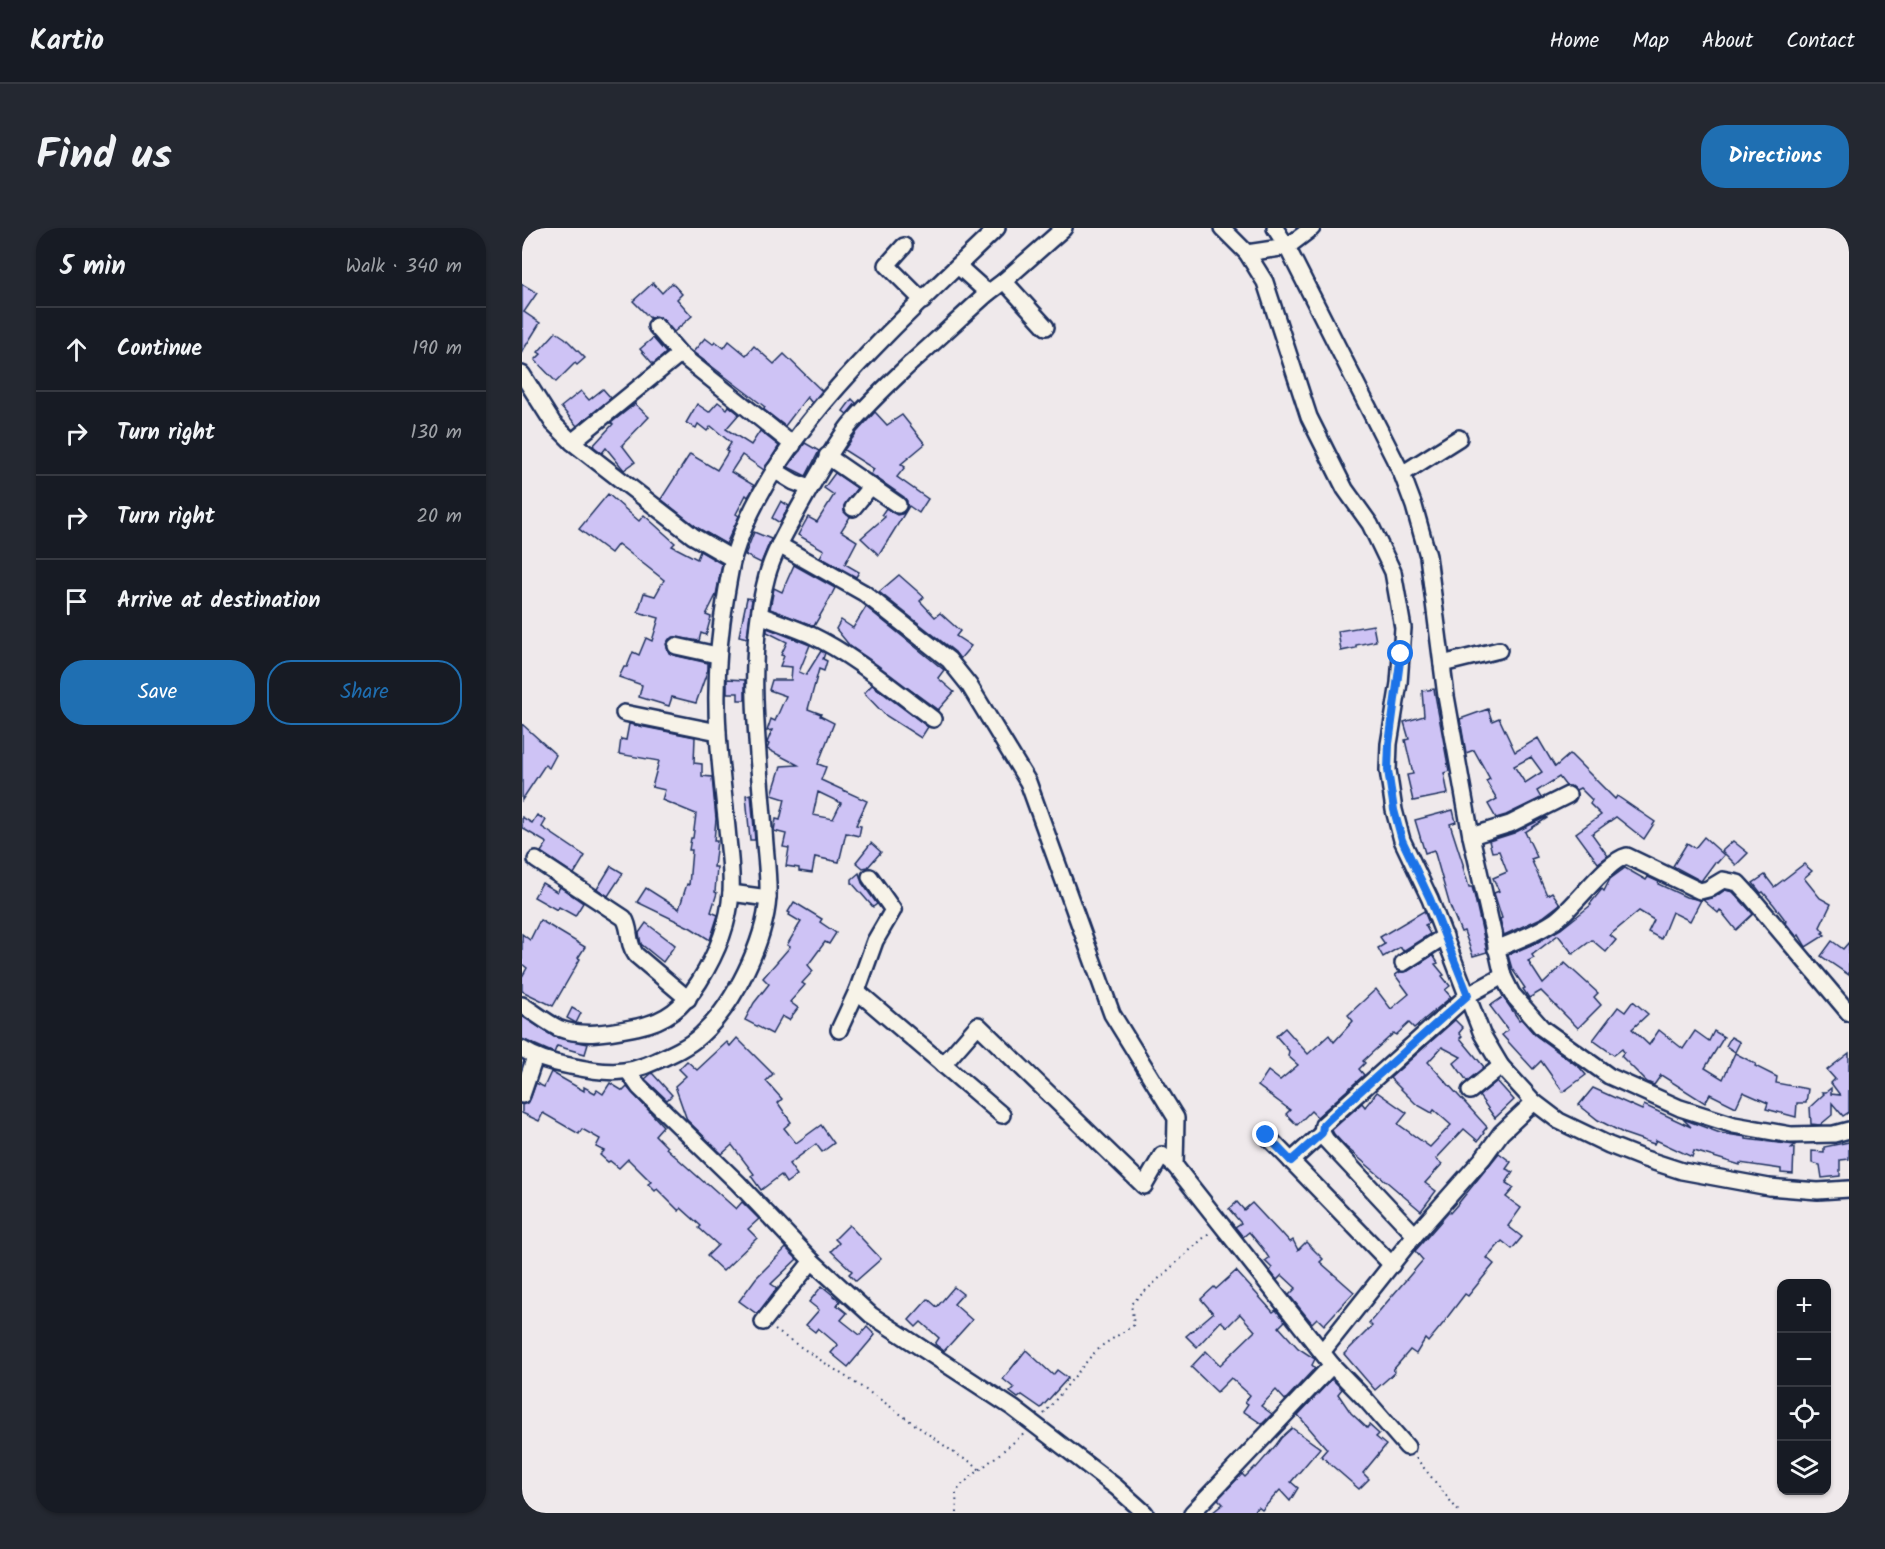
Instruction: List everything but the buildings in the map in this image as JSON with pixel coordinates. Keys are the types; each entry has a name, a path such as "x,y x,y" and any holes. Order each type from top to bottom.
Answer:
{"street":[{"path":"633,1078 652,1063 685,1048 702,1035 721,1012 747,971 758,943 764,897 754,675 767,575 779,545 827,456 974,280 997,228"},
{"path":"522,1005 558,1027 577,1032 604,1034 646,1025 671,1014 688,999 711,964 737,894 730,859 718,732 717,655 733,559 749,517 784,476 793,445 835,390 923,300 974,280 1004,281 1064,228"},
{"path":"1222,228 1253,252 1309,417 1345,489 1370,524 1393,572 1403,628 1388,770 1394,810 1402,840 1445,936 1484,985 1512,994 1542,1029 1609,1076 1680,1108 1734,1125 1791,1135 1834,1134 1849,1130"},
{"path":"1275,228 1282,247 1402,474 1428,556 1442,664 1471,836 1496,949 1484,985 1482,1034 1501,1066 1534,1102 1558,1121 1642,1158 1682,1171 1769,1187 1818,1191 1849,1189"},
{"path":"1253,252 1282,247 1312,228"},
{"path":"904,246 887,265 923,300"},
{"path":"1004,281 1046,327"},
{"path":"656,326 680,354 793,445"},
{"path":"572,442 680,354"},
{"path":"522,374 553,423 572,442 693,536 733,559"},
{"path":"1402,474 1459,438"},
{"path":"827,456 898,505"},
{"path":"784,476 810,488"},
{"path":"853,508 871,486"},
{"path":"779,545 864,593 949,660 969,684 1028,782 1112,1014 1176,1119 1175,1166"},
{"path":"760,615 812,636 837,650 933,719"},
{"path":"676,646 717,655"},
{"path":"1442,664 1499,650"},
{"path":"624,713 718,732"},
{"path":"1471,836 1510,824 1568,795"},
{"path":"1496,949 1533,933 1555,920 1568,910 1614,862 1627,856 1700,891 1708,890 1723,880 1738,884 1783,933 1849,1013"},
{"path":"536,860 624,918 630,947 636,955 688,999"},
{"path":"838,1030 857,991 875,941 893,910 870,877"},
{"path":"737,894 764,897"},
{"path":"1403,963 1445,936"},
{"path":"1415,1235 1326,1140 1322,1133 1323,1125 1484,985"},
{"path":"857,991 1002,1115"},
{"path":"943,1065 978,1025 1144,1186 1162,1155 1175,1166 1332,1365 1407,1447"},
{"path":"524,1090 530,1057 597,1072 618,1072 633,1078 812,1261 871,1315 1035,1424 1116,1487 1145,1513"},
{"path":"1470,1091 1501,1066"},
{"path":"1322,1352 1415,1235 1483,1158 1501,1133 1534,1102"},
{"path":"1291,1161 1322,1133"},
{"path":"1266,1135 1392,1265"},
{"path":"763,1322 812,1261"},
{"path":"1192,1513 1332,1365"}],"path":[{"path":"957,1513 956,1494 960,1485 1035,1424 1092,1355 1134,1325 1131,1304 1220,1224"},
{"path":"763,1322 881,1400 980,1470"},
{"path":"1407,1447 1460,1513"}],"route":[{"path":"1266,1135 1291,1161 1322,1133 1323,1125 1328,1120 1468,995 1430,899 1402,840 1394,810 1388,770 1389,744 1399,683 1401,654"}]}
